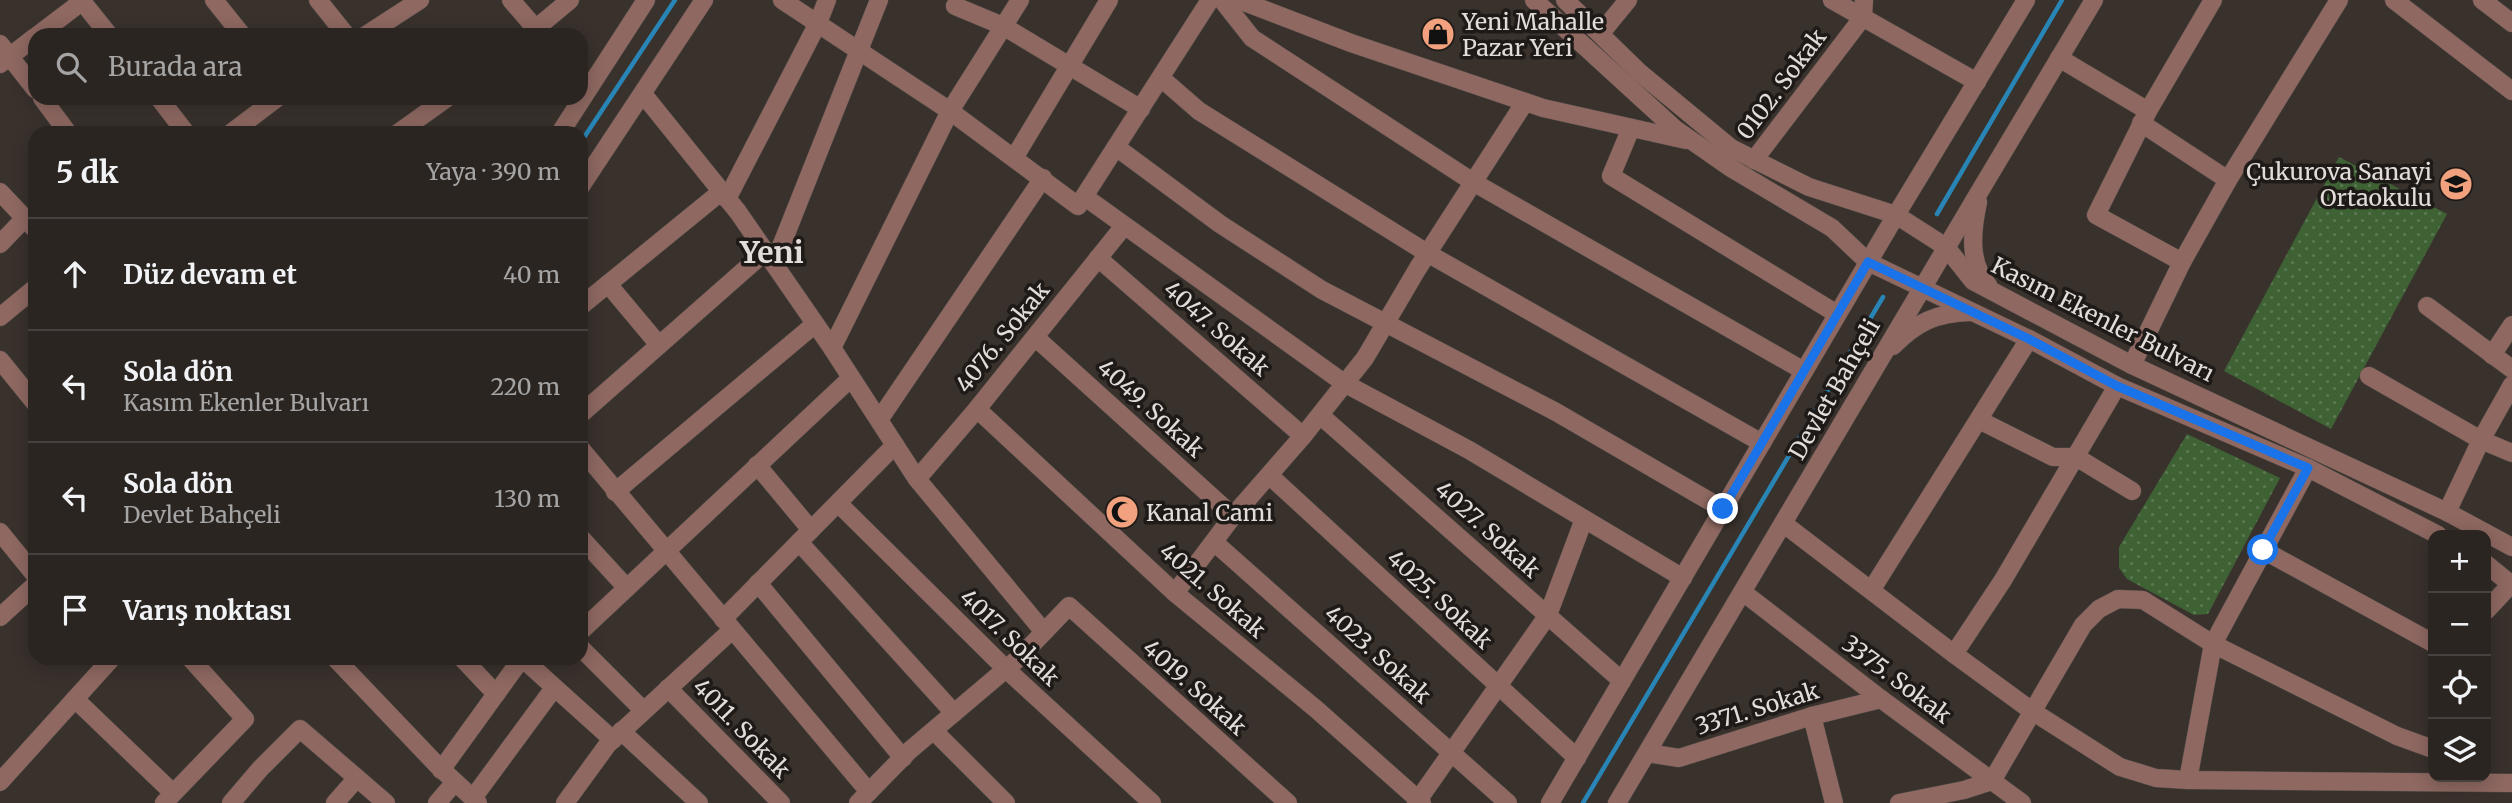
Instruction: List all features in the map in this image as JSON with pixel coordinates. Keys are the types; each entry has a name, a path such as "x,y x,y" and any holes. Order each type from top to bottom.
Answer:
{"street":[{"path":"47,28 83,0 104,28"},
{"path":"216,0 237,28"},
{"path":"318,0 340,28"},
{"path":"376,28 418,0"},
{"path":"511,0 529,28"},
{"path":"537,28 570,0"},
{"path":"588,90 646,0"},
{"path":"588,176 704,0"},
{"path":"782,0 950,111 1077,206 1210,0"},
{"path":"588,300 724,195 818,23 827,0"},
{"path":"588,408 659,345 770,258 880,0"},
{"path":"832,348 950,111 1020,0"},
{"path":"1014,158 1109,0"},
{"path":"1222,0 1252,38 1474,182 1804,371"},
{"path":"1239,0 1351,43 1543,108 1692,141"},
{"path":"1534,0 1665,120 1731,168 1832,228 1868,262 2029,339 2117,386 2308,468 2428,530"},
{"name":"Kasım Ekenler Bulvarı","path":"1565,0 1639,72 1731,148 1809,187 1896,215 1946,247 1973,281 2132,365 2447,512 2512,547"},
{"path":"1601,33 1628,0"},
{"path":"1832,0 1864,9 1977,82"},
{"name":"Devlet Bahçeli","path":"1550,803 1837,314 2026,0"},
{"name":"Devlet Bahçeli","path":"1618,803 1744,593 1921,286 2094,0"},
{"path":"2182,262 2096,215 2145,117 2213,0"},
{"path":"2132,365 2182,262 2228,180 2339,0"},
{"path":"2395,0 2512,92"},
{"path":"2482,0 2512,23"},
{"path":"955,6 1003,26 1141,109"},
{"name":"0102. Sokak","path":"1754,160 1864,9"},
{"path":"28,41 3,55 28,82"},
{"path":"2059,58 2145,117 2228,180"},
{"path":"1161,78 1199,111 1427,253 1762,443"},
{"path":"588,458 727,625 863,798 903,758 1006,669 1044,632 917,479 770,258 724,195 643,94"},
{"path":"1175,593 1233,516 1270,476 1364,358 1427,253 1525,102"},
{"path":"46,105 63,126"},
{"path":"164,105 181,126"},
{"path":"240,126 268,105"},
{"path":"408,126 437,105"},
{"path":"565,126 578,105"},
{"path":"1631,128 1611,176 1837,314"},
{"path":"1116,147 1220,224 1322,290 1556,412 1723,509"},
{"path":"879,420 1042,178"},
{"path":"1981,188 1973,244 1978,273 1995,292"},
{"path":"0,192 28,221"},
{"path":"1085,197 1344,383 1469,450 1683,578"},
{"path":"0,244 28,224"},
{"name":"4076. Sokak","path":"917,479 977,409 1124,226"},
{"name":"4047. Sokak","path":"1098,258 1303,436"},
{"path":"608,284 659,345"},
{"path":"0,317 28,294"},
{"path":"2427,306 2512,369"},
{"path":"1879,361 1906,333 1932,317 1948,312 1973,312"},
{"path":"615,492 815,324"},
{"path":"2492,355 2512,325"},
{"name":"4049. Sokak","path":"1035,337 1233,516"},
{"path":"1872,589 2029,339"},
{"path":"0,360 28,394"},
{"path":"2369,376 2481,440 2512,453"},
{"path":"588,624 852,378"},
{"path":"2447,512 2481,440 2512,385"},
{"path":"1954,654 2003,580 2117,386"},
{"name":"4021. Sokak","path":"977,409 1175,593 1316,709 1419,802"},
{"name":"4027. Sokak","path":"1320,415 1622,681"},
{"path":"1979,420 2053,457 2076,457 2132,491"},
{"path":"566,803 617,735 668,688 727,625 758,583 895,445"},
{"path":"757,465 805,536 954,713"},
{"path":"2188,780 2213,643 2308,468"},
{"name":"4025. Sokak","path":"1270,476 1577,758"},
{"name":"4017. Sokak","path":"838,503 1006,669 1152,803"},
{"path":"1419,802 1548,615 1584,519"},
{"path":"1784,523 1954,654 2032,710 2120,767 2156,778 2188,780 2428,779"},
{"path":"0,532 28,566"},
{"name":"4023. Sokak","path":"1214,542 1508,803"},
{"path":"588,546 626,587"},
{"path":"2263,550 2428,640"},
{"path":"2491,568 2511,584 2491,606"},
{"path":"758,583 903,758"},
{"path":"0,617 28,591"},
{"name":"3375. Sokak","path":"1744,593 2022,803"},
{"path":"1899,803 1964,790 1993,781 2083,625 2099,609 2118,599 2143,600 2213,643 2397,736 2428,747"},
{"name":"4019. Sokak","path":"1044,632 1069,606 1288,803"},
{"path":"588,655 643,710"},
{"path":"0,782 106,665"},
{"path":"75,699 168,798 245,719 196,665"},
{"path":"342,665 475,801 555,688"},
{"path":"469,665 496,694"},
{"path":"442,770 517,665"},
{"path":"530,665 699,803"},
{"name":"4011. Sokak","path":"668,688 781,803"},
{"name":"3371. Sokak","path":"1647,753 1679,758 1811,716 1881,699"},
{"path":"1811,716 1834,803"},
{"path":"231,803 300,729 386,803"},
{"path":"934,731 1006,803"},
{"path":"335,803 357,778"},
{"path":"437,803 455,782"},
{"path":"2491,782 2512,783"}],"green space":[{"path":"2339,157 2447,214 2331,429 2224,371"},
{"path":"2187,434 2280,478 2208,614 2194,615 2127,579 2119,568 2119,547"}],"waterway":[{"path":"588,131 675,0"},
{"path":"1937,214 2062,0"},
{"path":"1583,803 1883,297"}],"place":[{"name":"Yeni Mahalle Pazar Yeri","path":"1438,34"},
{"name":"Çukurova Sanayi Ortaokulu","path":"2456,184"},
{"name":"Kanal Cami","path":"1122,512"}],"district":[{"name":"Yeni","path":"772,252"}],"route":[{"path":"1723,509 1868,262 2029,339 2117,386 2308,468 2263,550"}]}
